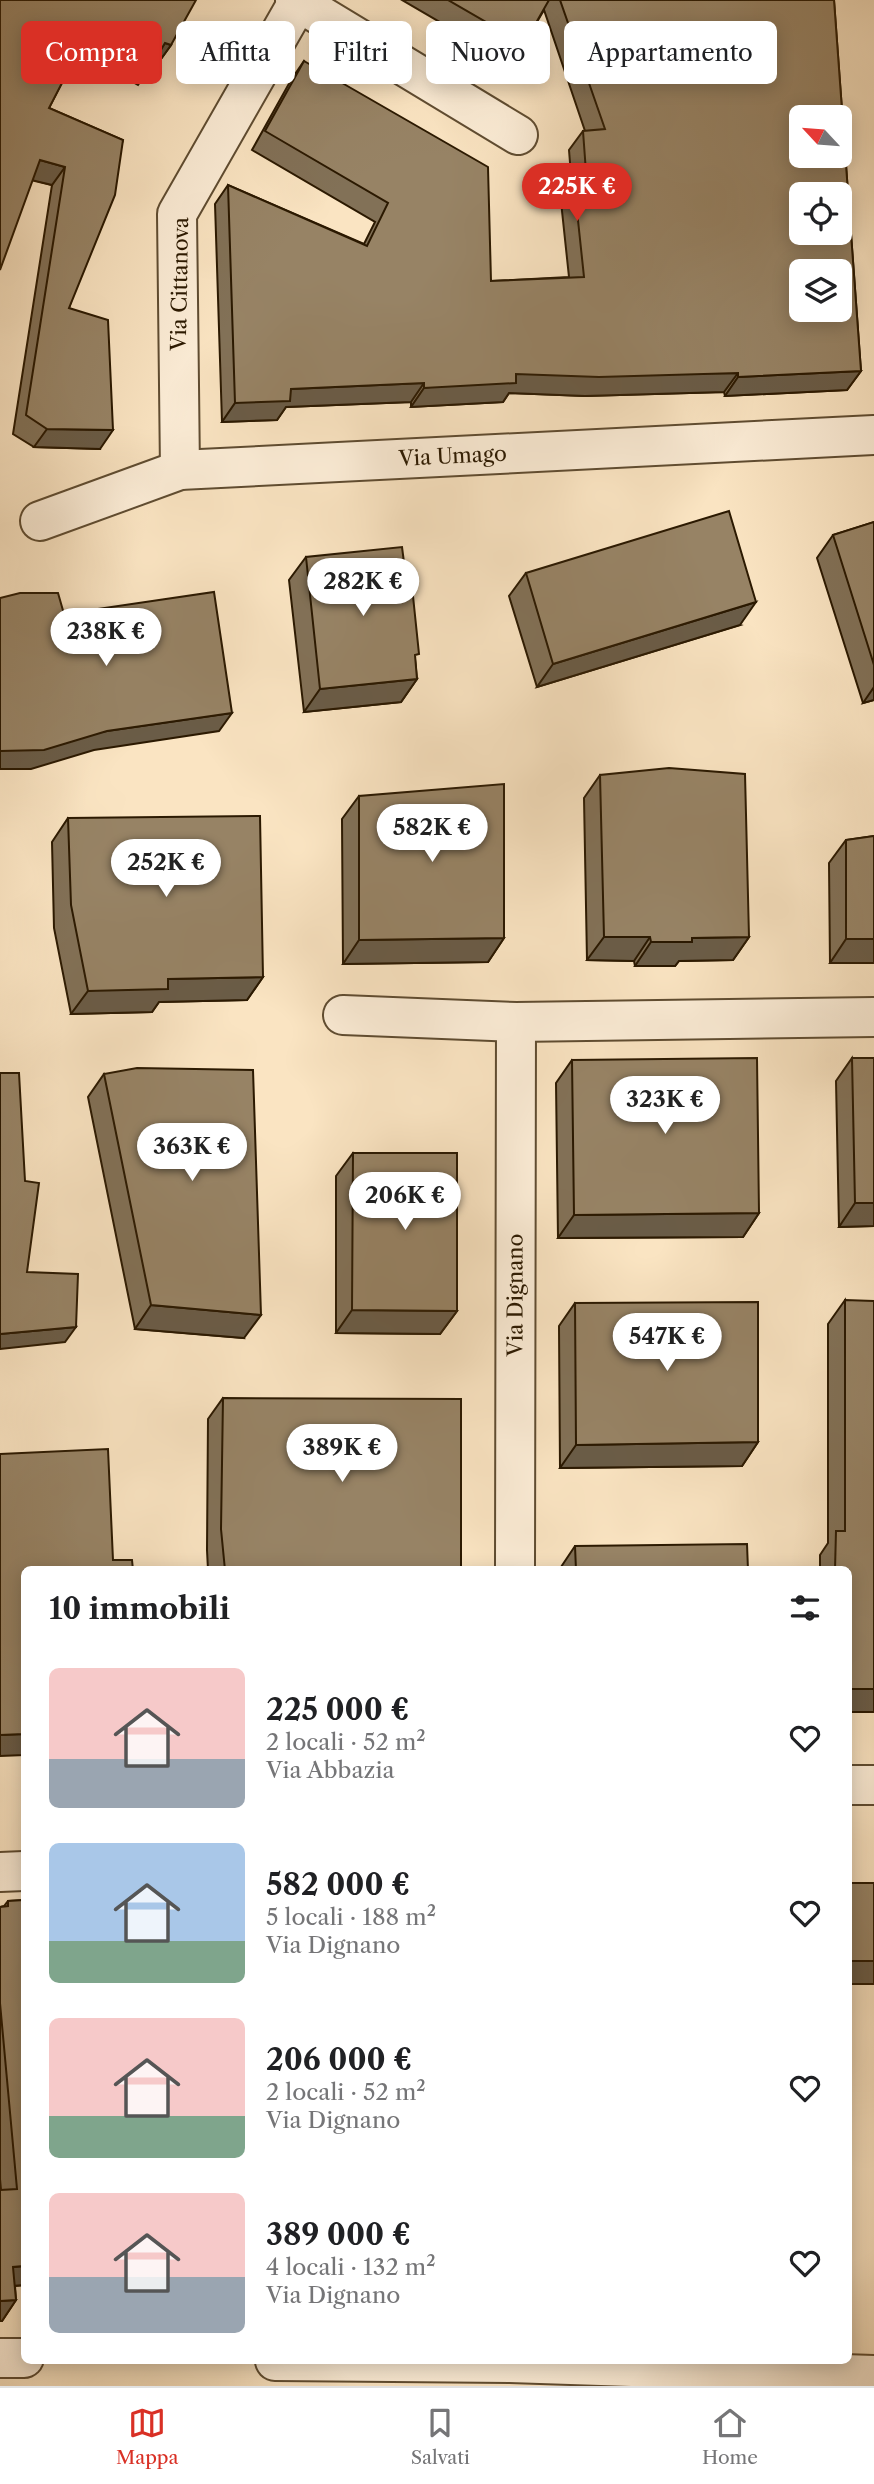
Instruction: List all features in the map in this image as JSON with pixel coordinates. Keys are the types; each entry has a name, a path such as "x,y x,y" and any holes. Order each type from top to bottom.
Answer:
{"street":[{"path":"297,1 517,135"},
{"name":"Via Cittanova","path":"180,470 177,214 297,1"},
{"name":"Via Umago","path":"40,522 180,470 874,435"},
{"path":"343,1015 516,1022 874,1017"},
{"name":"Via Dignano","path":"515,1566 516,1022"},
{"path":"852,1785 874,1785"},
{"path":"0,1872 21,1871"},
{"path":"0,2358 21,2358"},
{"path":"566,2364 874,2375"}],"building":[{"path":"0,0 196,0 184,21 176,21 176,36 171,45 165,43 162,48 162,21 21,21 21,84 61,84 49,108 123,140 115,195 69,308 108,320 113,430 47,429 26,415 65,167 40,160 0,270"},
{"path":"448,0 549,0 537,21 484,21"},
{"path":"560,0 834,0 842,105 789,105 789,168 846,168 847,182 789,182 789,245 852,245 861,371 738,377 738,373 599,377 516,374 516,383 424,388 424,383 291,389 290,401 235,403 228,185 367,246 388,203 265,131 291,84 295,84 295,77 304,61 309,64 309,84 344,84 488,167 491,281 584,277 573,173 586,172 583,131 605,129 589,84 777,84 777,21 567,21"},
{"path":"729,511 756,602 553,664 526,573"},
{"path":"874,522 874,665 833,535"},
{"path":"402,547 406,578 411,577 419,654 415,655 417,679 320,689 306,557"},
{"path":"214,592 232,713 107,731 44,750 0,751 0,598 20,593 58,593 64,614"},
{"path":"669,768 745,774 749,937 651,942 650,937 604,937 600,775"},
{"path":"504,784 504,938 359,940 359,796"},
{"path":"260,816 263,977 168,979 168,989 88,991 71,905 68,818"},
{"path":"874,836 874,939 846,939 846,840"},
{"path":"757,1058 759,1213 574,1215 572,1060"},
{"path":"852,1058 874,1058 874,1203 855,1203"},
{"path":"137,1068 253,1070 261,1315 151,1305 104,1074"},
{"path":"0,1073 19,1073 25,1181 39,1183 27,1272 78,1274 76,1327 0,1334"},
{"path":"353,1153 457,1153 457,1311 352,1310"},
{"path":"845,1300 874,1301 874,1689 852,1689 852,1566 835,1566 836,1531 845,1531"},
{"path":"758,1302 758,1442 576,1445 575,1303"},
{"path":"223,1398 461,1399 461,1566 225,1566 221,1529"},
{"path":"108,1449 113,1560 132,1560 133,1566 21,1566 21,1734 0,1735 0,1454"},
{"path":"747,1544 748,1566 576,1566 575,1546"},
{"path":"852,1883 874,1883 874,1961 852,1961"},
{"path":"21,1900 21,2266 13,2267 16,2300 0,2301 0,2190 17,2189 0,2003 0,1907 8,1906 8,1901"}]}
